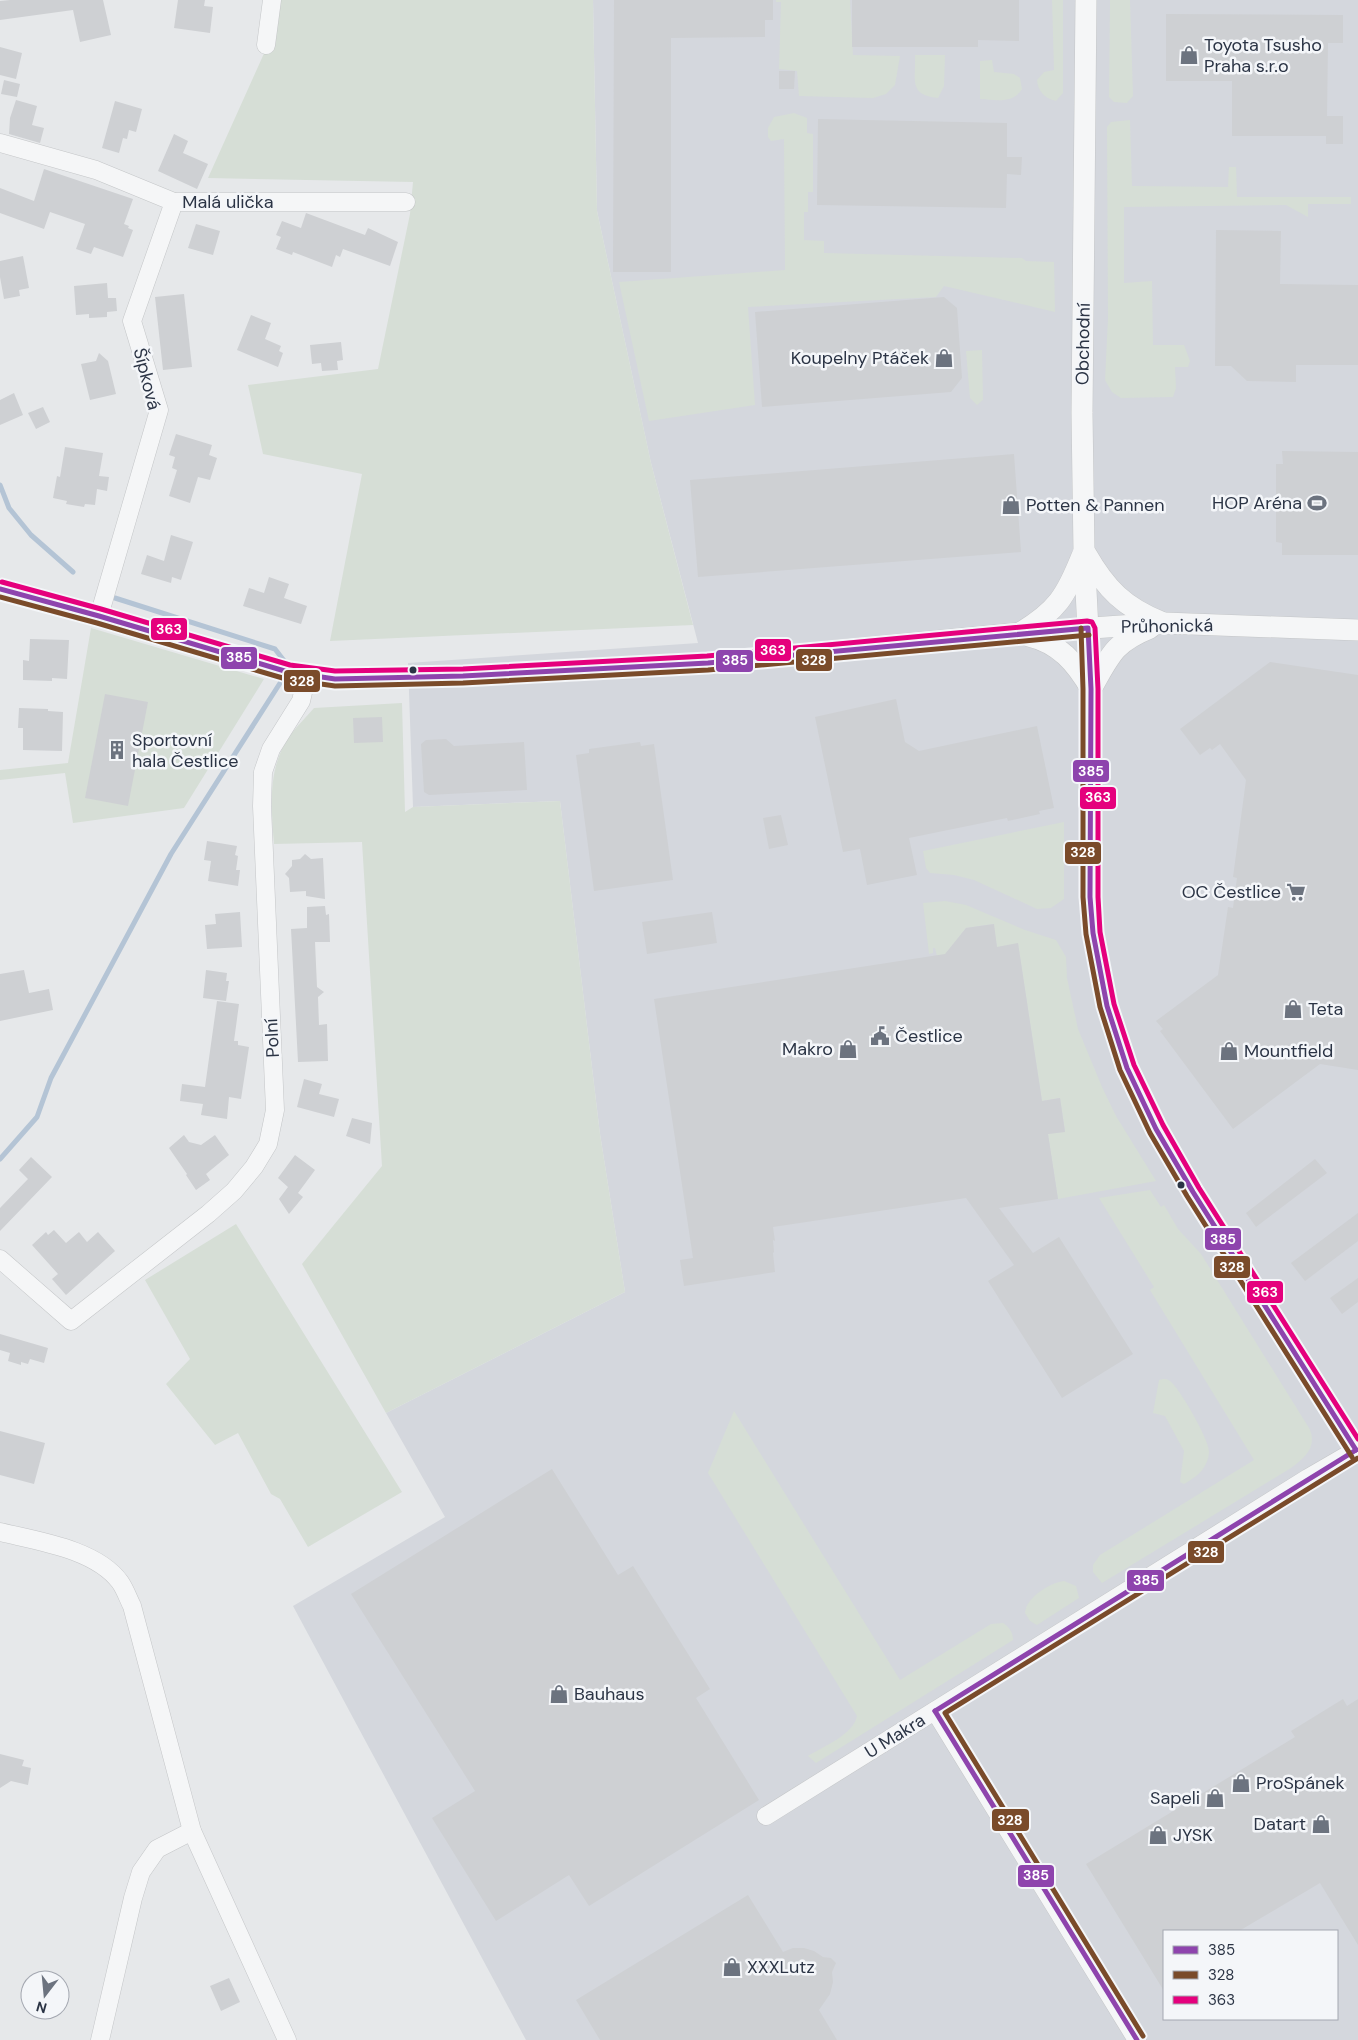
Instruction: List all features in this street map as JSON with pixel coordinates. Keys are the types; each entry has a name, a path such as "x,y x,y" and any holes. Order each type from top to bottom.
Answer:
{"street":[{"path":"266,45 272,0"},
{"name":"Obchodní","path":"1086,0 1082,413 1084,551 1091,689 1090,897 1093,933 1107,1006 1127,1068 1156,1129 1188,1184 1357,1451"},
{"name":"Malá ulička","path":"0,143 96,170 174,202 406,202"},
{"name":"Šípková","path":"99,616 159,410 132,321 174,202"},
{"path":"1084,551 1100,577 1117,597 1139,612 1164,622"},
{"path":"1020,634 1058,604 1069,587 1084,551"},
{"name":"Průhonická","path":"0,590 99,616 288,672 358,679 570,671 708,663 1164,622 1358,630"},
{"name":"Obchodní","path":"1091,689 1107,661 1122,642 1164,622"},
{"path":"1020,634 1044,640 1059,649 1071,660 1091,689"},
{"name":"Polní","path":"0,1259 71,1320 208,1214 234,1191 254,1167 268,1144 276,1110 262,806 263,772 271,750 301,701 307,675"},
{"name":"U Makra","path":"766,1816 1357,1451"},
{"path":"0,1532 86,1556 103,1566 119,1581 132,1606 192,1831 287,2040"},
{"path":"935,1711 1137,2040"},
{"path":"100,2040 133,1898 141,1872 157,1849 192,1831"}],"shaded area":[{"path":"273,0 593,0 597,211 651,463 693,625 330,641 362,474 263,454 248,385 378,369 410,214 413,182 208,178 266,49"},
{"path":"593,0 1358,0 1358,2040 526,2040 293,1606 445,1517 386,1413 625,1292 600,1134 560,801 413,807 408,663 698,643 651,463 597,211"},
{"path":"776,0 850,0 853,55 900,56 895,85 886,94 873,98 799,96 797,71 779,69 781,2 776,2"},
{"path":"1052,0 1063,0 1063,93 1056,101 1042,94 1037,80 1044,72 1054,70"},
{"path":"1110,0 1130,0 1133,96 1127,103 1114,102 1109,97"},
{"path":"915,55 945,55 944,86 938,98 922,94 918,90 915,79"},
{"path":"992,60 994,72 1014,74 1020,78 1022,89 1014,97 1004,100 980,99 980,61"},
{"path":"794,113 807,118 807,133 813,134 813,192 808,192 808,212 804,212 804,240 824,241 824,253 1022,258 1026,261 1054,262 1055,312 944,286 936,297 748,307 755,405 649,421 619,282 785,270 784,139 771,141 768,137 768,128 774,117"},
{"path":"1130,120 1132,186 1228,187 1229,167 1236,167 1237,197 1351,197 1351,204 1308,204 1308,217 1286,205 1124,207 1124,283 1152,281 1153,345 1184,345 1190,361 1188,367 1175,367 1176,388 1173,397 1121,398 1112,392 1105,380 1108,319 1107,127 1111,122"},
{"path":"982,350 983,400 977,405 970,398 966,351"},
{"path":"91,628 264,679 184,808 73,823 65,773 0,780 0,770 68,763"},
{"path":"402,703 405,812 413,807 560,801 600,1134 625,1292 386,1413 302,1264 382,1166 362,842 274,844 272,787 274,773 283,746 314,708"},
{"path":"1064,822 1064,899 1051,908 1037,909 974,880 954,875 930,873 926,868 923,851"},
{"path":"945,901 966,905 1025,930 1056,940 1066,957 1067,978 1078,1029 1102,1087 1116,1116 1156,1181 1058,1199 1048,1134 1065,1131 1060,1098 1042,1101 1018,944 997,947 993,924 966,928 952,946 953,953 937,956 935,948 933,948 933,953 929,954 923,903"},
{"path":"1150,1190 1161,1207 1164,1205 1178,1229 1201,1254 1309,1428 1312,1440 1309,1451 1291,1468 1102,1583 1093,1572 1093,1565 1100,1555 1254,1460 1150,1290 1154,1287 1099,1198"},
{"path":"236,1224 402,1492 308,1547 280,1499 271,1494 238,1433 215,1445 166,1384 190,1359 145,1280"},
{"path":"1159,1380 1170,1381 1180,1393 1205,1437 1208,1446 1208,1458 1204,1467 1197,1475 1184,1484 1180,1482 1184,1451 1165,1416 1153,1413"},
{"path":"734,1411 900,1680 991,1624 1003,1623 1009,1628 1012,1635 1013,1640 816,1763 808,1756 844,1734 850,1729 857,1716 708,1473"},
{"path":"1064,1581 1076,1586 1079,1598 1037,1625 1030,1621 1025,1613 1026,1607 1034,1596 1058,1582"}],"building":[{"path":"103,0 111,35 80,42 73,10 0,20 0,1"},
{"path":"178,0 205,0 204,6 213,7 210,33 174,28"},
{"path":"614,0 773,0 773,20 765,20 765,37 671,38 671,272 613,272"},
{"path":"852,0 1019,0 1019,41 978,40 978,47 852,47"},
{"path":"1166,14 1343,15 1343,43 1328,43 1327,116 1343,116 1343,144 1326,144 1326,136 1232,136 1232,81 1166,81"},
{"path":"0,47 22,53 16,79 0,75"},
{"path":"779,71 795,71 794,89 779,89"},
{"path":"4,80 20,84 17,97 1,94"},
{"path":"16,100 37,106 32,125 44,128 40,143 9,134 10,118"},
{"path":"115,101 142,109 136,132 129,130 127,139 123,138 119,153 102,148"},
{"path":"818,119 1007,123 1007,157 1022,157 1021,175 1007,174 1006,208 817,205"},
{"path":"174,134 188,141 183,153 208,164 197,189 158,171"},
{"path":"44,169 133,199 124,224 133,230 123,257 94,247 91,254 76,249 85,224 50,212 44,229 0,213 0,188 34,201"},
{"path":"306,213 365,235 368,228 398,242 390,266 343,249 340,257 336,255 332,267 293,252 292,255 276,249 281,237 276,235 282,221 301,228"},
{"path":"196,224 220,231 213,255 188,248"},
{"path":"1216,230 1281,231 1280,284 1358,285 1358,365 1296,365 1296,382 1247,381 1231,366 1215,366"},
{"path":"23,256 29,288 19,290 20,296 4,299 0,277 0,261"},
{"path":"107,283 108,298 116,298 117,311 107,312 107,317 89,318 89,314 76,315 74,286"},
{"path":"184,294 192,367 163,370 155,297"},
{"path":"944,297 957,308 962,378 951,392 762,407 755,312"},
{"path":"251,315 271,323 265,339 281,346 279,351 283,353 278,367 237,350"},
{"path":"341,342 343,360 337,361 338,370 322,371 321,363 312,364 310,345"},
{"path":"99,353 108,361 116,394 90,400 81,364 96,361"},
{"path":"14,393 23,415 0,425 0,400"},
{"path":"43,407 50,422 36,429 28,413"},
{"path":"176,434 212,445 209,455 217,458 210,480 198,477 190,503 169,496 177,470 172,468 175,457 169,455"},
{"path":"65,447 103,453 99,476 109,477 107,491 97,489 95,505 85,504 84,507 66,504 67,501 53,498 57,476 60,477"},
{"name":"HOP Aréna","path":"1282,451 1358,452 1358,555 1282,555 1282,543 1276,542 1276,464 1283,464"},
{"path":"1014,454 1021,552 698,577 690,480"},
{"path":"171,535 193,542 181,580 172,577 171,583 141,574 147,555 164,561"},
{"path":"269,577 289,584 284,598 307,606 301,624 243,606 249,588 264,593"},
{"path":"30,639 69,640 67,679 52,678 52,681 23,680 23,660 29,661"},
{"name":"OC Čestlice","path":"1270,662 1358,675 1358,1070 1320,1064 1233,1129 1160,1031 1163,1029 1156,1021 1218,975 1228,907 1233,908 1237,878 1233,877 1246,780 1220,744 1200,755 1180,729"},
{"name":"Sportovní hala Čestlice","path":"105,694 148,702 128,806 85,798"},
{"path":"896,699 905,742 919,751 1037,726 1054,808 1039,811 1040,814 1008,821 1007,818 909,838 917,875 867,885 860,849 843,852 815,717"},
{"path":"19,708 48,709 48,711 63,712 62,751 23,750 23,728 18,728"},
{"path":"382,717 383,742 354,743 353,718"},
{"path":"446,739 454,746 524,742 527,790 429,795 424,792 421,744 426,740"},
{"path":"640,742 641,746 654,744 673,880 594,891 576,755 589,753 589,749"},
{"path":"781,815 788,845 769,849 763,818"},
{"path":"207,841 237,846 235,855 238,856 236,870 240,870 238,886 208,881 211,861 204,860"},
{"path":"305,854 311,859 323,858 325,899 306,896 306,891 290,892 289,878 285,874 292,866 292,860 300,859"},
{"path":"325,906 326,915 329,914 330,942 315,942 317,987 324,992 318,997 319,1025 327,1024 328,1061 298,1062 291,929 307,928 307,907"},
{"path":"240,912 242,947 207,949 205,925 216,924 215,914"},
{"path":"712,912 717,943 647,954 642,922"},
{"name":"Makro","path":"994,924 997,947 1018,943 1042,1101 1060,1098 1065,1132 1048,1134 1058,1199 999,1208 1033,1253 1059,1237 1133,1354 1062,1398 988,1281 1014,1265 966,1198 773,1227 775,1272 684,1286 680,1260 693,1258 654,999 945,954 966,928"},
{"path":"24,970 29,993 49,989 53,1010 0,1021 0,974"},
{"path":"206,970 227,973 226,981 229,981 226,1001 203,998"},
{"path":"217,1001 239,1004 234,1041 238,1041 238,1045 249,1047 241,1099 229,1097 227,1119 201,1115 203,1104 180,1101 182,1084 205,1087"},
{"path":"304,1079 322,1084 319,1094 339,1099 334,1117 297,1107"},
{"path":"352,1118 372,1123 370,1144 346,1136"},
{"path":"184,1135 189,1142 201,1145 215,1135 229,1155 206,1174 210,1180 196,1190 169,1148"},
{"path":"295,1155 315,1170 298,1193 303,1197 289,1214 279,1199 288,1187 278,1178"},
{"path":"31,1157 52,1177 0,1231 0,1208 28,1179 19,1170"},
{"path":"1315,1159 1327,1173 1256,1227 1246,1213"},
{"path":"1358,1213 1358,1241 1305,1281 1291,1263"},
{"path":"54,1230 66,1243 79,1232 87,1242 98,1232 115,1251 66,1295 52,1279 58,1274 32,1245 46,1232 48,1235"},
{"path":"1358,1278 1358,1302 1342,1314 1330,1298"},
{"path":"0,1334 48,1348 44,1363 30,1359 28,1364 21,1362 21,1365 8,1361 10,1353 0,1350"},
{"path":"0,1431 45,1443 34,1484 0,1475"},
{"name":"Bauhaus","path":"552,1469 618,1575 633,1566 710,1689 696,1698 759,1800 589,1906 569,1875 496,1921 432,1818 475,1791 351,1594"},
{"path":"1343,1699 1347,1706 1358,1699 1358,1945 1320,1883 1241,1930 1163,1930 1163,1989 1086,1864 1295,1737 1291,1731"},
{"path":"0,1754 24,1760 22,1766 31,1768 28,1785 11,1781 0,1788"},
{"name":"XXXLutz","path":"748,1895 783,1952 793,1948 804,1948 814,1951 823,1957 831,1958 836,1963 832,1972 833,1982 830,1994 819,2010 837,2040 600,2040 576,2000"},
{"path":"229,1978 240,2002 221,2011 210,1986"}],"waterway":[{"path":"0,485 9,508 31,535 73,572"},
{"path":"115,598 275,649 285,662"},
{"path":"0,1159 37,1117 51,1078 171,854 282,680"}],"transit line":[{"name":"363","path":"2,582 290,665 335,671 463,669 707,656 1092,622 1095,628 1098,689 1098,897 1100,932 1114,1004 1134,1065 1163,1125 1199,1188 1358,1439"},
{"name":"385","path":"0,589 288,672 335,679 463,676 708,663 1088,628 1091,689 1090,897 1093,933 1107,1006 1127,1068 1156,1129 1193,1192 1356,1450"},
{"name":"328","path":"0,597 97,623 286,679 335,686 463,683 708,670 1089,635"},
{"name":"328","path":"1081,628 1083,689 1083,897 1086,934 1100,1007 1120,1070 1150,1133 1187,1196 1352,1457"},
{"name":"385","path":"935,1711 1356,1450"},
{"name":"328","path":"1143,2036 945,1713 1358,1458"},
{"name":"385","path":"935,1711 1137,2040"}],"place":[{"name":"Toyota Tsusho Praha s.r.o","path":"1189,55"},
{"name":"Koupelny Ptáček","path":"944,358"},
{"name":"HOP Aréna","path":"1317,503"},
{"name":"Potten & Pannen","path":"1011,505"},
{"name":"Sportovní hala Čestlice","path":"117,750"},
{"name":"OC Čestlice","path":"1296,892"},
{"name":"Teta","path":"1293,1009"},
{"name":"Čestlice","path":"880,1036"},
{"name":"Makro","path":"848,1049"},
{"name":"Mountfield","path":"1229,1051"},
{"name":"Bauhaus","path":"559,1694"},
{"name":"ProSpánek","path":"1241,1783"},
{"name":"Sapeli","path":"1215,1798"},
{"name":"Datart","path":"1321,1824"},
{"name":"JYSK","path":"1158,1835"},
{"name":"XXXLutz","path":"732,1967"}]}
